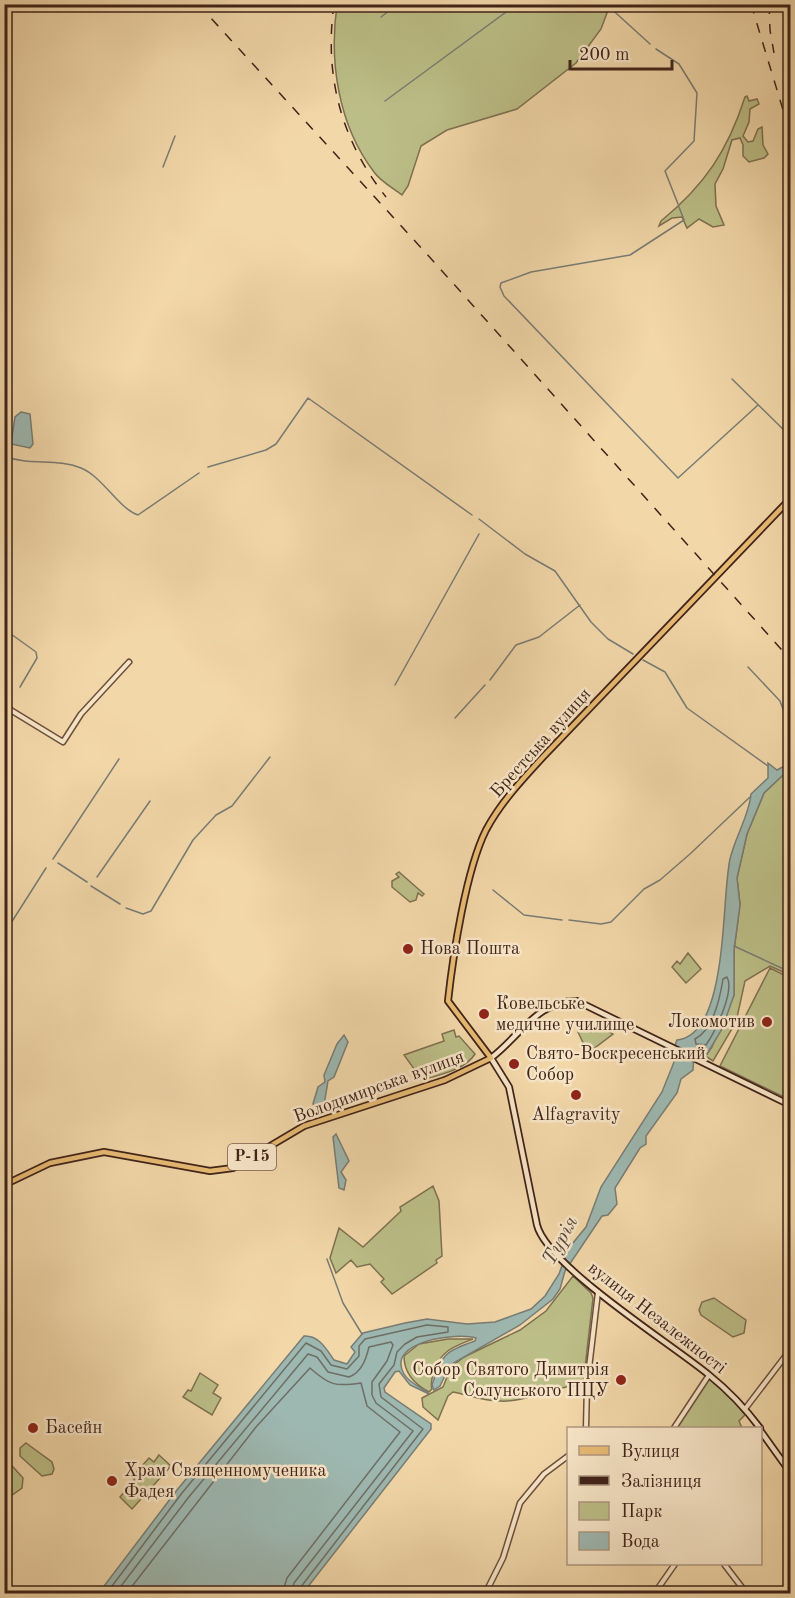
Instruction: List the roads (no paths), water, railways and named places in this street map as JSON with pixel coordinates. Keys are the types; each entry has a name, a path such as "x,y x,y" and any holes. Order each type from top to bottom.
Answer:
{"main road":[{"name":"Брестська вулиця","path":"490,1058 448,1001 471,876 487,828 511,792 543,757 790,499"},
{"path":"490,1058 542,1010 553,1004 568,1001 586,1005 790,1105"},
{"name":"Володимирська вулиця","path":"4,1185 50,1162 104,1152 210,1171 228,1170 304,1126 445,1080 490,1058"},
{"name":"вулиця Незалежності","path":"490,1058 509,1087 539,1233 548,1245 598,1292 709,1375 745,1409 758,1427"},
{"name":"вулиця Незалежності","path":"762,1432 790,1472"}],"street":[{"path":"4,706 63,742 81,714 129,662"},
{"path":"585,1427 598,1292"},
{"path":"745,1409 790,1350"},
{"path":"675,1427 709,1375"},
{"path":"762,1440 765,1436"},
{"path":"485,1593 506,1551 520,1503 544,1474 567,1457"},
{"path":"654,1593 674,1565"},
{"path":"726,1565 747,1593"}],"water":[{"path":"21,412 30,414 33,444 30,448 11,444 15,417"},
{"path":"768,763 777,770 790,763 790,773 783,775 764,793 747,834 737,878 740,905 734,950 734,995 722,1029 707,1054 698,1050 694,1052 693,1070 681,1079 677,1093 646,1136 646,1144 640,1148 615,1188 617,1204 608,1215 602,1216 565,1271 560,1289 553,1299 520,1325 450,1365 440,1386 434,1390 432,1385 435,1375 446,1356 451,1351 475,1341 476,1338 454,1336 426,1341 405,1354 401,1363 404,1374 429,1394 410,1385 399,1371 395,1372 384,1388 385,1392 431,1424 431,1429 303,1593 98,1594 177,1490 304,1336 314,1338 334,1360 347,1364 355,1352 351,1347 363,1333 427,1319 467,1324 495,1322 531,1309 545,1296 559,1274 568,1249 586,1227 601,1187 662,1092 674,1062 671,1056 677,1040 694,1032 706,1015 720,963 730,859 748,810 751,794 768,778"},
{"path":"344,1035 348,1042 334,1077 328,1081 324,1105 316,1109 313,1104 318,1087 325,1082 324,1075 337,1044"},
{"path":"336,1134 349,1161 341,1172 346,1180 344,1190 339,1188 333,1137"}],"waterway":[{"path":"381,17 398,4"},
{"path":"385,101 517,4"},
{"path":"606,4 650,44"},
{"path":"656,49 679,64 697,93 694,141 665,171 678,204"},
{"path":"163,167 175,136"},
{"path":"679,207 684,220 630,255 531,272 501,283 500,287 504,296 678,478 758,405"},
{"path":"732,379 790,436"},
{"path":"208,467 266,450 276,444 308,398 472,515"},
{"path":"4,456 23,461 62,463 81,468 89,472 124,506 138,515 199,473"},
{"path":"479,519 525,554 555,571 591,622 608,639 633,654"},
{"path":"395,685 479,534"},
{"path":"490,680 516,645 539,637 580,605"},
{"path":"4,629 36,652 37,658 20,687"},
{"path":"643,660 665,672 687,708 768,766"},
{"path":"748,667 780,701 790,728"},
{"path":"455,718 485,685"},
{"path":"126,908 143,914 151,911 193,840 216,815 232,806 270,757"},
{"path":"53,859 119,759"},
{"path":"569,920 601,924 611,922 644,889 660,880 690,854 750,797"},
{"path":"97,877 150,801"},
{"path":"58,863 87,882"},
{"path":"4,934 46,868"},
{"path":"91,886 120,904"},
{"path":"493,890 524,915 562,920"},
{"path":"734,946 790,972"},
{"path":"327,1259 343,1303 362,1334"}],"railway":[{"path":"198,4 425,252 790,659"},
{"path":"334,4 332,57 339,106 357,153 386,197"},
{"path":"751,4 790,133"},
{"path":"769,4 774,53"}],"place":[{"name":"Нова Пошта","path":"408,949"},
{"name":"Ковельське медичне училище","path":"484,1014"},
{"name":"Локомотив","path":"767,1022"},
{"name":"Свято-Воскресенський Собор","path":"514,1064"},
{"name":"Alfagravity","path":"576,1095"},
{"name":"Собор Святого Димитрія Солунського ПЦУ","path":"621,1380"},
{"name":"Басейн","path":"33,1428"},
{"name":"Храм Священномученика Фадея","path":"112,1481"}],"water label":[{"name":"Турія","path":"561,1241"}]}
